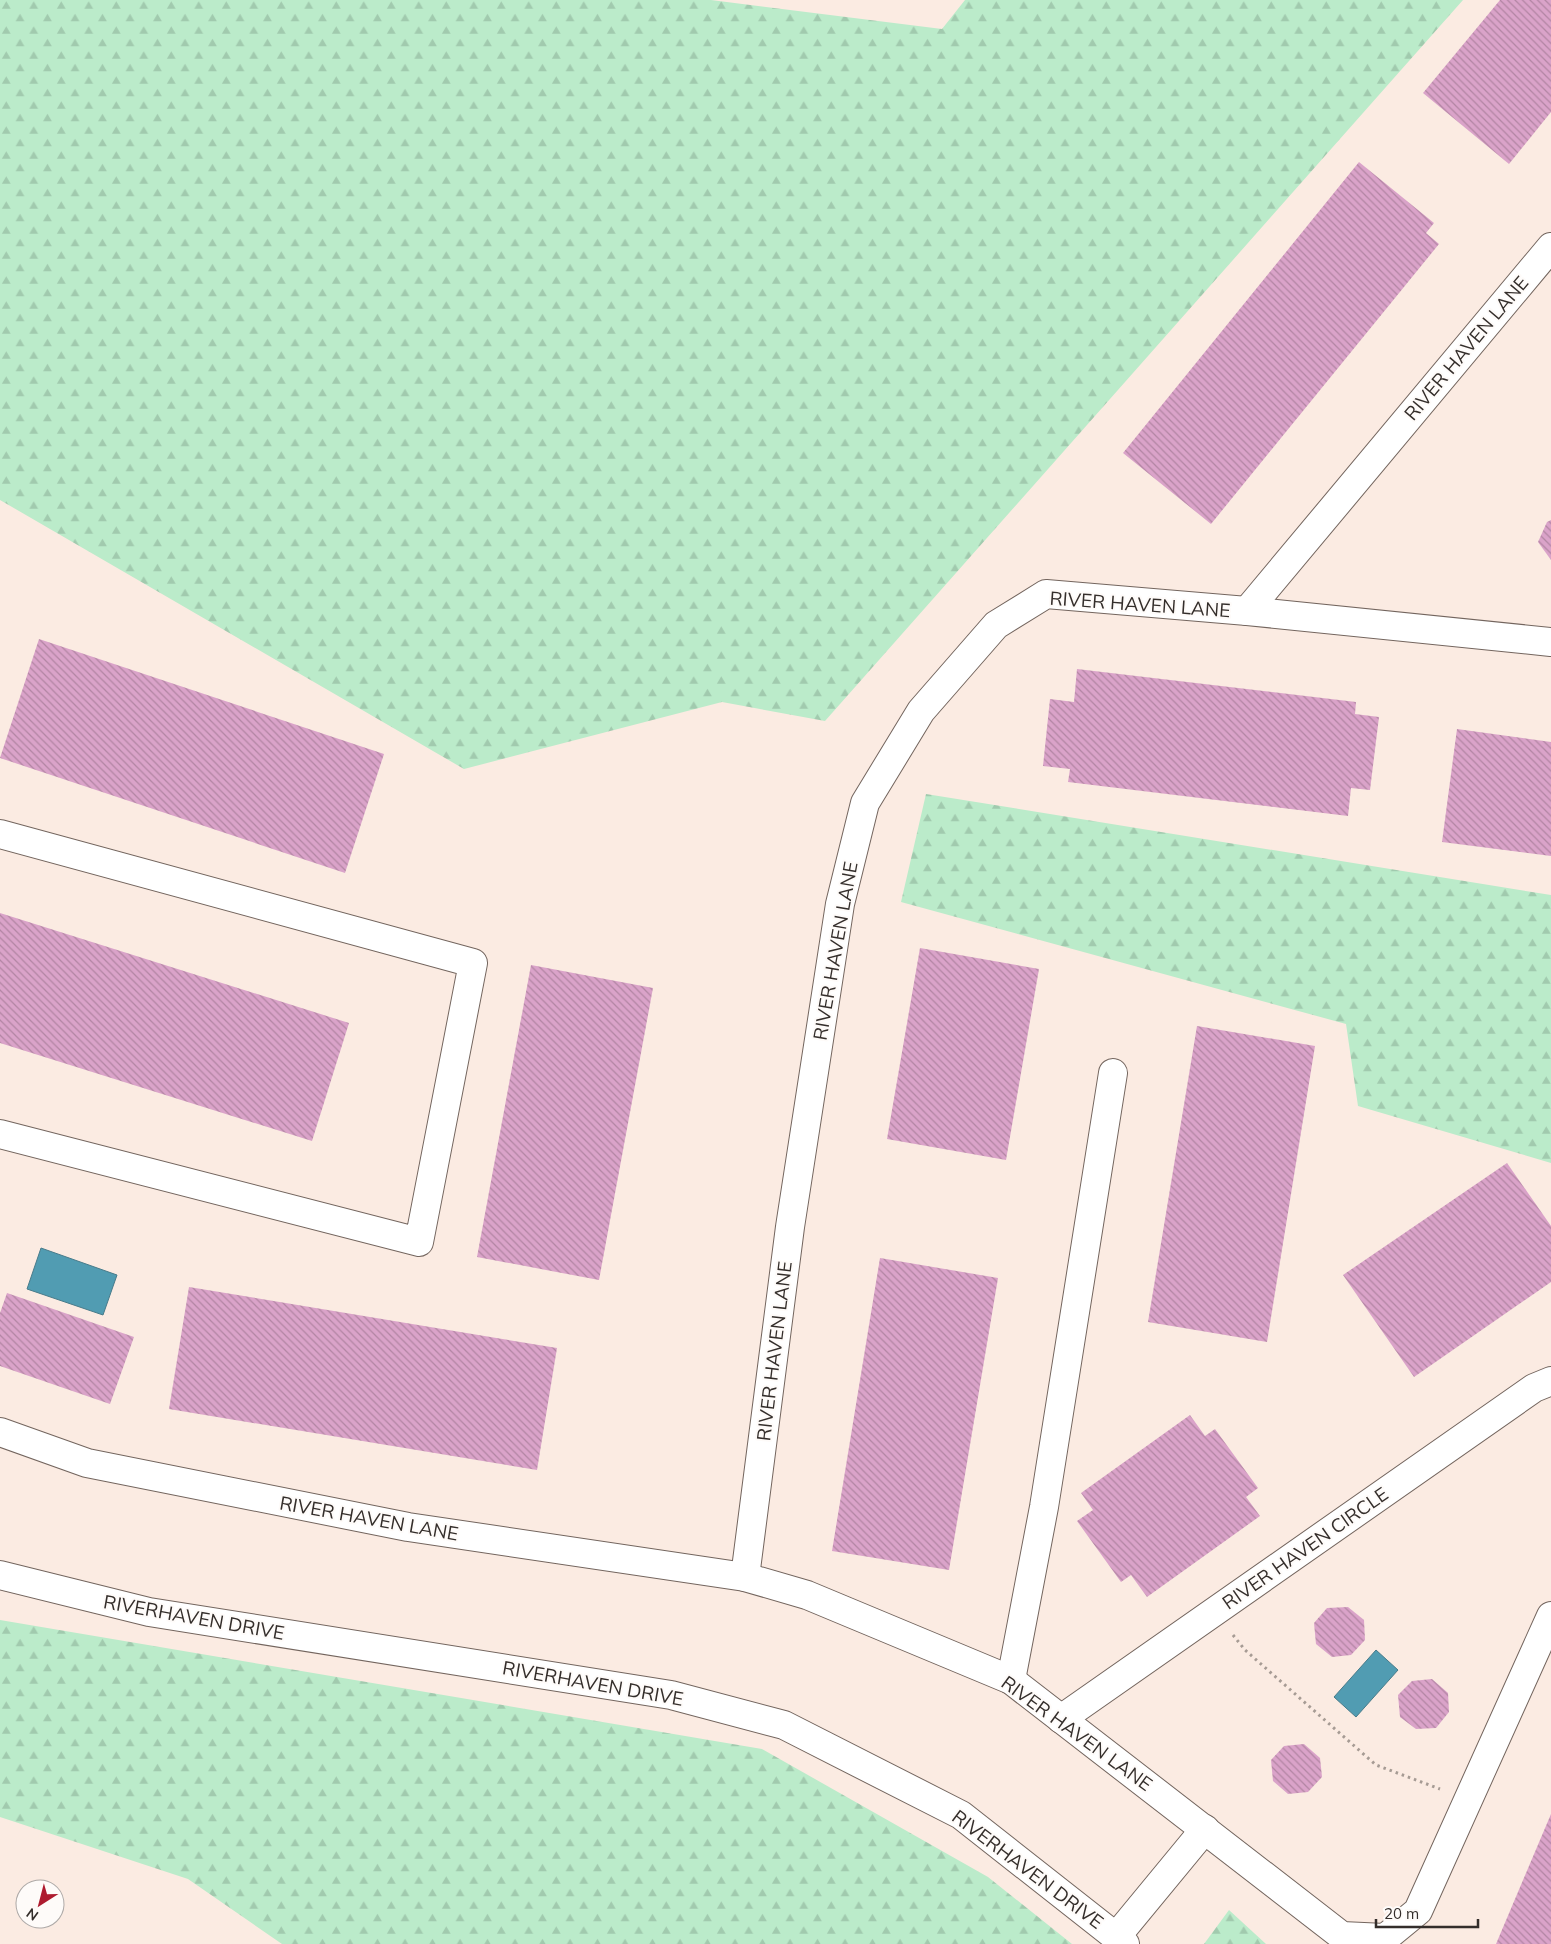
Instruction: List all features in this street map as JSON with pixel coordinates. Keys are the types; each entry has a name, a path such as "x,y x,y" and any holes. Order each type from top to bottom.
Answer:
{"street":[{"name":"RIVER HAVEN LANE","path":"1247,611 1551,247"},
{"name":"RIVER HAVEN LANE","path":"745,1577 790,1227 840,904 865,803 921,711 977,646 996,625 1046,594 1247,611 1551,642"},
{"path":"0,834 473,964 418,1242 0,1134"},
{"path":"1012,1680 1044,1508 1113,1073"},
{"name":"RIVER HAVEN CIRCLE","path":"1061,1719 1534,1388 1551,1381"},
{"name":"RIVER HAVEN LANE","path":"0,1432 87,1463 408,1527 745,1577 807,1594 1012,1680 1205,1829"},
{"name":"RIVERHAVEN DRIVE","path":"0,1575 149,1612 671,1694 784,1725 961,1815 1121,1940"},
{"path":"1121,1940 1205,1829 1342,1936 1385,1938 1418,1911 1551,1616"}],"path":[{"path":"1215,1611 1245,1650 1376,1765 1468,1800"}],"green space":[{"path":"0,0 711,0 942,29 965,0 1463,0 825,721 722,702 464,769 0,500"},
{"path":"926,794 1551,895 1551,1163 1358,1106 1346,1024 901,902"},
{"path":"0,1620 762,1749 988,1877 1072,1944 282,1944 188,1879 0,1817"},
{"path":"1229,1910 1266,1944 1204,1944"}],"water":[{"path":"41,1248 117,1275 103,1315 27,1289"},
{"path":"1376,1650 1398,1670 1356,1717 1334,1697"}],"building":[{"path":"1500,0 1551,0 1551,112 1509,164 1423,93"},
{"path":"1359,162 1434,223 1426,233 1439,244 1211,524 1123,453"},
{"path":"1551,520 1551,560 1538,542 1547,522"},
{"path":"39,639 384,754 345,873 0,758"},
{"path":"1077,669 1356,702 1355,714 1379,717 1370,790 1351,788 1348,816 1068,782 1070,769 1043,766 1050,699 1074,702"},
{"path":"1457,729 1551,742 1551,856 1442,842"},
{"path":"0,913 349,1023 312,1141 0,1043"},
{"path":"920,948 1039,969 1006,1160 887,1139"},
{"path":"531,965 653,988 599,1280 477,1257"},
{"path":"1197,1026 1315,1046 1267,1342 1148,1322"},
{"path":"1507,1163 1551,1226 1551,1282 1414,1377 1343,1275"},
{"path":"880,1258 998,1278 949,1570 832,1551"},
{"path":"189,1287 557,1348 537,1470 169,1409"},
{"path":"7,1293 134,1337 110,1404 0,1366 0,1313"},
{"path":"1190,1415 1205,1436 1215,1429 1258,1488 1246,1497 1260,1516 1147,1597 1131,1575 1121,1582 1077,1521 1093,1510 1081,1493"},
{"path":"1348,1607 1364,1620 1365,1640 1351,1655 1332,1657 1316,1644 1314,1623 1327,1608"},
{"path":"1432,1679 1448,1693 1449,1712 1436,1728 1416,1729 1400,1717 1398,1695 1412,1681"},
{"path":"1304,1744 1320,1758 1322,1777 1308,1792 1288,1794 1273,1781 1271,1760 1284,1746"},
{"path":"1551,1814 1551,1944 1496,1944"}]}
